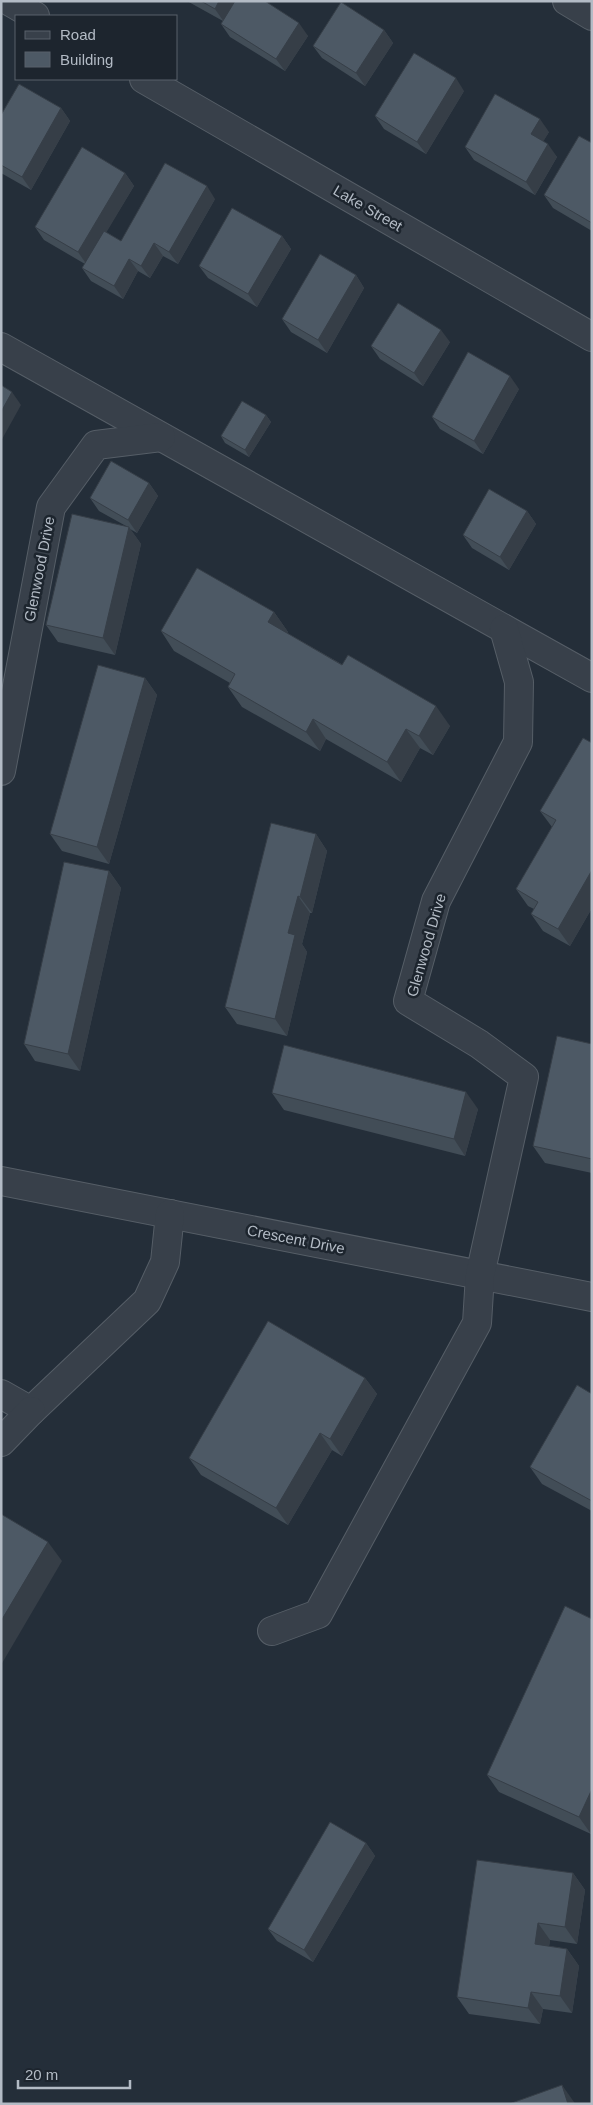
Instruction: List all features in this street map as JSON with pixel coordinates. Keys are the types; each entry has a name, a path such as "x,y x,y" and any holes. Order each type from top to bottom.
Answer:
{"street":[{"path":"10,1 34,15"},
{"path":"567,1 592,16"},
{"name":"Lake Street","path":"146,80 592,337"},
{"path":"1,347 592,678"},
{"name":"Glenwood Drive","path":"1,771 51,506 96,445 161,437"},
{"name":"Glenwood Drive","path":"480,1275 524,1077 479,1044 408,1001 436,901 518,742 519,682 504,629"},
{"name":"Crescent Drive","path":"1,1182 592,1297"},
{"path":"1,1442 147,1301 165,1262 170,1214"},
{"path":"272,1630 318,1614 477,1323 480,1275"},
{"path":"1,1394 32,1411"}],"building":[{"path":"201,1 219,1 215,9"},
{"path":"235,1 265,1 299,23 276,59 221,24"},
{"path":"341,2 384,30 356,73 313,46"},
{"path":"414,53 456,78 417,142 375,116"},
{"path":"19,84 61,108 22,177 1,165 1,115"},
{"path":"495,94 540,119 531,134 548,144 526,182 465,147"},
{"path":"579,136 592,143 592,223 544,195"},
{"path":"82,147 125,173 78,252 35,227"},
{"path":"165,163 207,186 169,252 154,243 141,266 129,259 114,286 82,268 104,231 121,241"},
{"path":"232,208 282,236 248,294 199,266"},
{"path":"320,254 356,275 318,340 282,319"},
{"path":"398,303 441,330 414,373 371,346"},
{"path":"468,352 510,376 474,441 432,417"},
{"path":"1,385 12,392 1,412"},
{"path":"242,401 266,415 245,450 221,436"},
{"path":"111,461 149,483 128,520 90,498"},
{"path":"489,489 527,511 500,557 463,535"},
{"path":"72,514 129,527 103,638 46,625"},
{"path":"197,568 274,612 268,622 342,665 348,655 436,706 419,736 406,729 387,762 313,719 306,732 228,687 235,674 161,631"},
{"path":"98,665 145,678 97,847 50,834"},
{"path":"583,738 592,743 592,870 558,929 531,914 538,902 516,889 556,820 540,811"},
{"path":"271,823 316,834 300,897 298,896 288,933 295,935 275,1019 225,1007"},
{"path":"64,862 109,871 68,1054 24,1044"},
{"path":"557,1036 592,1044 592,1159 533,1146"},
{"path":"284,1045 466,1092 454,1139 272,1093"},
{"path":"268,1321 365,1378 330,1439 320,1433 276,1508 189,1458"},
{"path":"577,1385 592,1394 592,1501 530,1467"},
{"path":"1,1514 48,1542 1,1621"},
{"path":"565,1606 592,1619 592,1789 579,1817 487,1775"},
{"path":"330,1822 366,1843 304,1950 268,1929"},
{"path":"477,1860 573,1873 565,1927 538,1923 535,1944 567,1949 560,1996 531,1992 528,2008 457,1997"},
{"path":"562,2085 568,2104 509,2104"}]}
